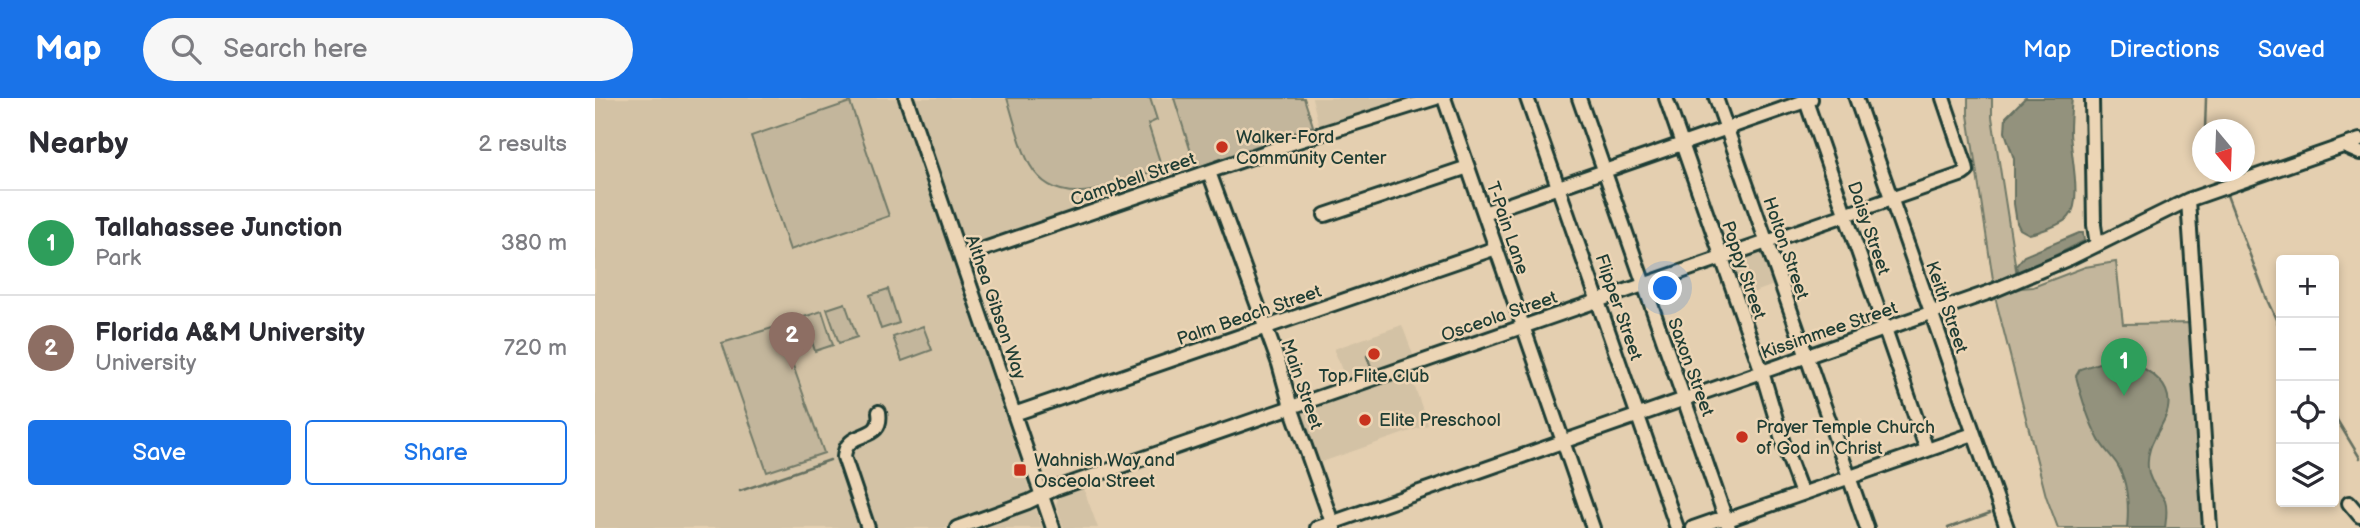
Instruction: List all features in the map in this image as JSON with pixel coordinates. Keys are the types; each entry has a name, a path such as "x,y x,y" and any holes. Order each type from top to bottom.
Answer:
{"street":[{"name":"Althea Gibson Way","path":"906,98 1053,528"},
{"name":"Campbell Street","path":"961,257 1295,142 1436,98"},
{"name":"T-Pain Lane","path":"1444,98 1593,528"},
{"name":"Flipper Street","path":"1527,98 1677,528"},
{"name":"Saxon Street","path":"1579,98 1728,524"},
{"name":"Poppy Street","path":"1665,98 1802,494"},
{"name":"Holton Street","path":"1716,98 1867,528"},
{"name":"Keith Street","path":"1856,98 2007,528"},
{"name":"Osceola Street","path":"957,528 1291,407 1963,174 1967,170 1943,98"},
{"path":"2092,98 2094,225 2097,245"},
{"path":"1484,213 1808,99"},
{"name":"Daisy Street","path":"1808,99 1845,215 1927,450"},
{"name":"Kissimmee Street","path":"1317,528 1333,526 1931,313 2030,276 2188,200 2360,140"},
{"path":"2344,146 2360,153"},
{"path":"1325,215 1468,167"},
{"name":"Main Street","path":"1209,172 1279,364 1291,407 1333,526"},
{"path":"2188,200 2210,528"},
{"name":"Palm Beach Street","path":"1014,414 1496,248"},
{"path":"868,528 844,457 844,449 851,440 874,431 880,421 879,412"},
{"path":"1692,528 1728,524 1802,494 1973,434"},
{"path":"2349,503 2360,516"}],"shaded area":[{"path":"595,98 1174,98 1196,168 951,254 1042,528 595,528"},
{"path":"1007,98 1150,98 1157,120 1148,124 1162,168 1091,191 1057,189 1042,180 1030,165"},
{"name":"Walker-Ford Community Center","path":"1174,98 1304,98 1313,126 1196,168"},
{"path":"1312,98 1404,98 1319,126"},
{"path":"1968,98 1992,98 1992,117 2017,276 1994,286 1968,115"},
{"path":"2025,98 2072,98 2070,131 2075,188 2073,210 2069,217 2050,228 2029,234 2020,229 2017,223 2014,204 2014,159 2005,132 2006,117"},
{"path":"850,102 889,216 790,250 751,136"},
{"path":"2083,233 2084,241 2018,274 2016,266 2024,256"},
{"path":"1760,252 1764,255 1774,285 1741,297 1730,264"},
{"path":"2116,262 2123,324 2192,323 2204,528 2058,528 2046,496 1995,297 2033,287 2085,267"},
{"path":"888,289 899,323 881,329 870,295"},
{"path":"845,303 857,337 839,343 827,309"},
{"path":"822,311 833,345 815,351 804,317"},
{"name":"Top Flite Club","path":"1402,325 1415,360 1347,384 1334,349"},
{"path":"779,326 824,453 767,472 722,343"},
{"path":"923,326 932,350 902,361 893,337"},
{"path":"2124,359 2159,380 2168,397 2165,418 2150,448 2148,461 2150,478 2166,504 2165,528 2127,528 2126,487 2117,464 2094,431 2076,376 2080,369 2108,360"},
{"name":"Elite Preschool","path":"1410,373 1428,425 1319,463 1302,411"},
{"path":"1083,487 1098,528 1064,528 1056,505 1058,498"}],"waterway":[{"path":"2205,119 2206,98"},
{"path":"2225,190 2276,319"},
{"path":"1367,356 1372,370"},
{"path":"2339,423 2360,458"},
{"path":"740,491 830,460"},
{"path":"1948,528 1990,513"}],"place":[{"name":"Walker-Ford Community Center","path":"1222,147"},
{"name":"Top Flite Club","path":"1374,354"},
{"name":"Florida A&M University","path":"792,370"},
{"name":"Tallahassee Junction","path":"2124,396"},
{"name":"Elite Preschool","path":"1365,420"},
{"name":"Prayer Temple Church of God in Christ","path":"1742,437"},
{"name":"Wahnish Way and Osceola Street","path":"1020,470"}]}
